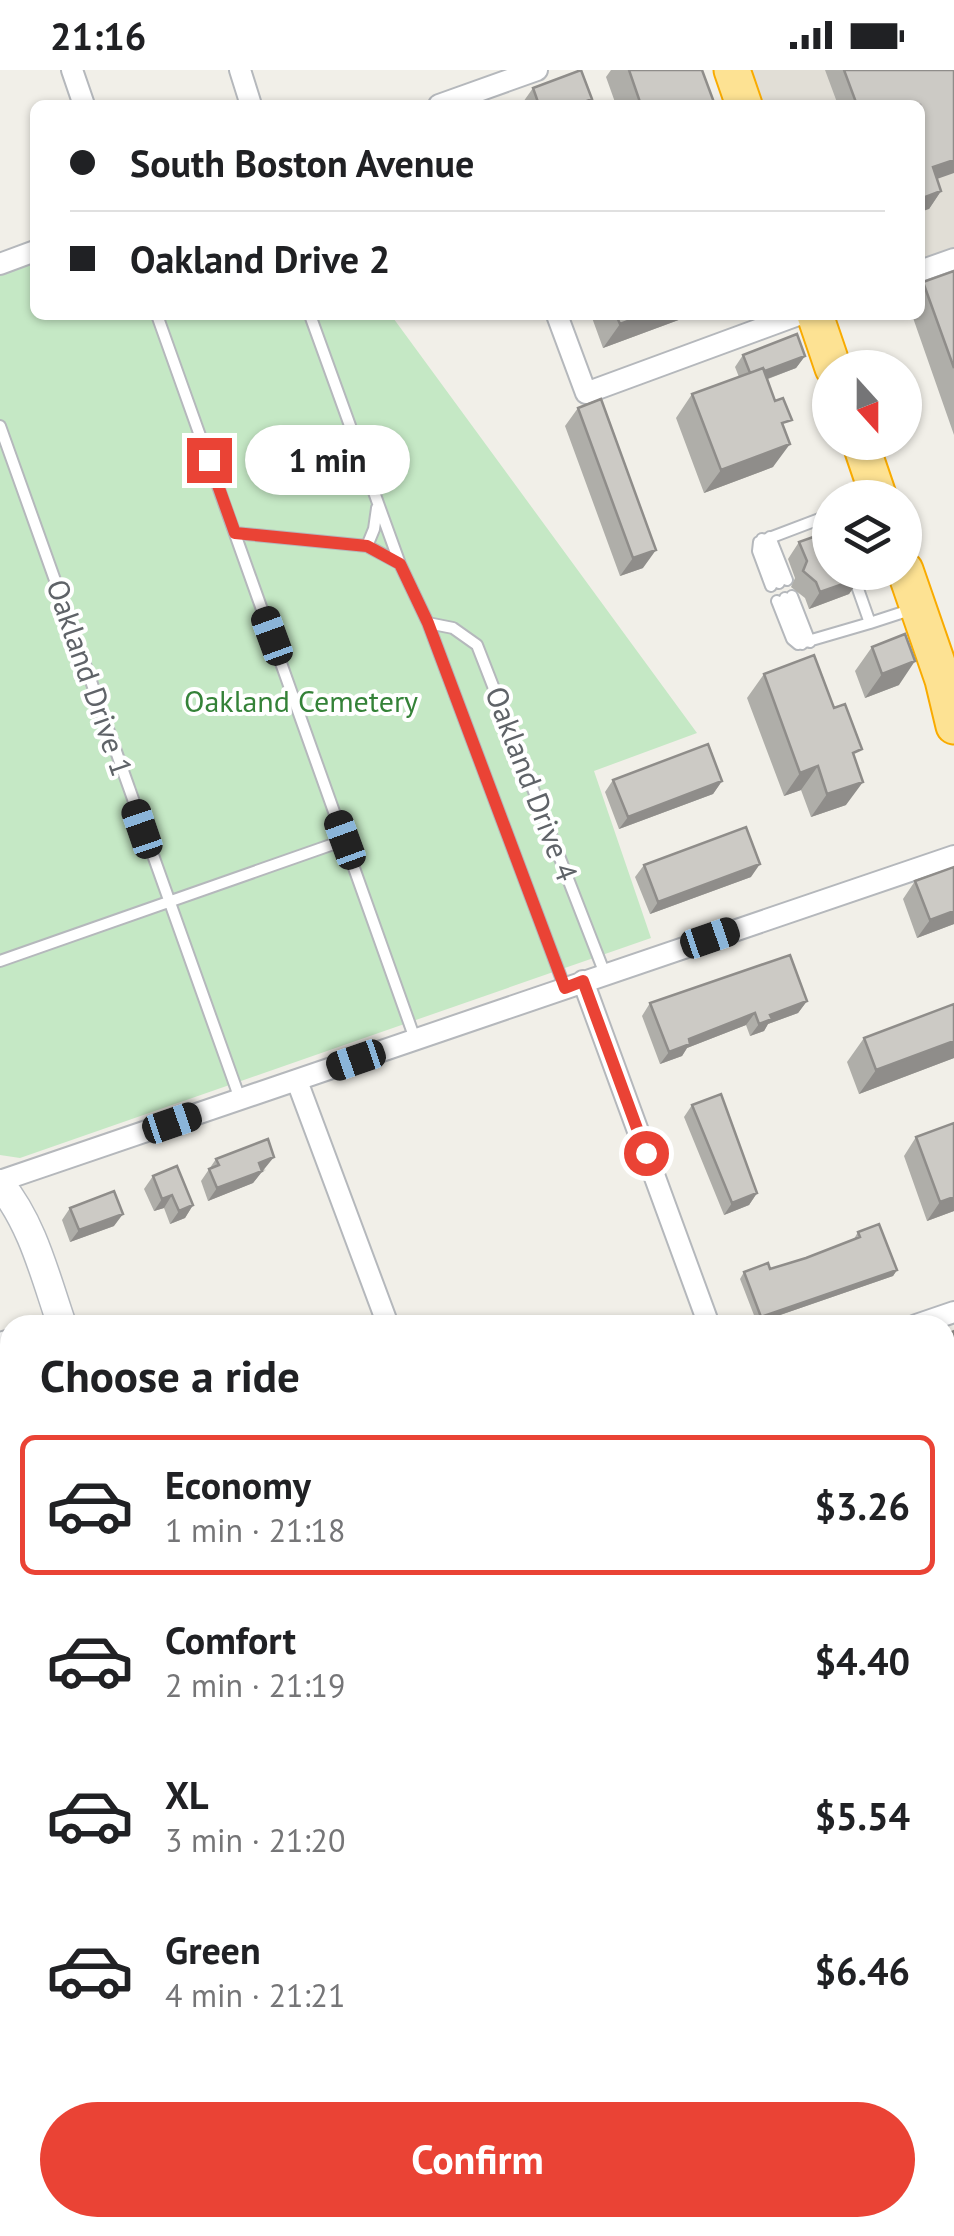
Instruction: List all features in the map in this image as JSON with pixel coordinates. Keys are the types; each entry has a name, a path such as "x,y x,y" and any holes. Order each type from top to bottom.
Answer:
{"highway":[{"path":"732,70 742,100"},
{"path":"817,320 828,350"},
{"path":"912,590 943,680 954,726"}],"street":[{"path":"72,70 82,100"},
{"path":"240,70 249,100"},
{"path":"477,99 537,70"},
{"path":"0,264 30,253"},
{"path":"925,270 954,260"},
{"path":"559,320 586,393 784,320"},
{"path":"55,1315 32,1238 0,1182 954,856"},
{"path":"574,984 705,1315"},
{"path":"298,1080 384,1315"}],"lane":[{"path":"159,320 416,1040"},
{"path":"312,320 400,564 428,623 574,984"},
{"name":"Oakland Drive 1","path":"0,426 241,1100"},
{"path":"367,546 378,502"},
{"path":"766,538 779,583 758,552 766,538 812,521"},
{"path":"235,533 367,546 400,564"},
{"path":"858,590 870,623"},
{"path":"785,598 792,639 806,644 918,607"},
{"name":"Oakland Drive 4","path":"428,623 453,628 477,645 606,974"},
{"path":"0,961 345,840"}],"shaded area":[{"path":"746,70 954,70 954,250 925,261 925,100 756,100"}],"green space":[{"name":"Oakland Cemetery","path":"30,258 30,320 395,320 697,733 594,771 651,938 20,1158 0,1155 0,267"}],"building":[{"path":"581,70 592,99 537,100 533,88"},
{"path":"629,70 702,70 713,100 639,100"},
{"path":"844,70 954,70 954,160 933,167 941,191 925,197 925,100 855,100"},
{"path":"954,271 954,368 925,288 925,281"},
{"path":"797,334 805,356 750,373 743,355"},
{"path":"763,368 775,401 783,398 792,420 782,423 790,444 721,470 692,394"},
{"path":"601,399 656,550 633,558 578,408"},
{"path":"812,537 812,579 803,571 807,561 799,542"},
{"path":"905,634 915,661 882,674 872,647"},
{"path":"814,655 834,708 845,704 862,749 853,753 863,782 827,794 818,766 800,773 764,674"},
{"path":"708,744 722,781 628,817 613,780"},
{"path":"746,827 760,864 658,902 644,865"},
{"path":"954,867 954,911 930,920 915,881"},
{"path":"790,955 807,1001 770,1015 772,1019 759,1024 755,1013 689,1039 690,1044 669,1052 650,1003"},
{"path":"954,1004 954,1041 876,1070 864,1038"},
{"path":"721,1094 757,1193 732,1203 692,1105"},
{"path":"954,1123 954,1197 940,1202 916,1137"},
{"path":"268,1139 274,1157 259,1163 262,1171 217,1188 209,1169 219,1165 216,1159"},
{"path":"177,1166 193,1205 179,1211 172,1195 162,1199 153,1176"},
{"path":"114,1191 123,1214 79,1230 70,1208"},
{"path":"879,1224 897,1270 760,1315 744,1272 768,1263 770,1269 806,1258 860,1237 858,1232"}],"route":[{"path":"209,460 235,533 367,546 400,564 428,623 565,988 583,981 646,1153"}]}
